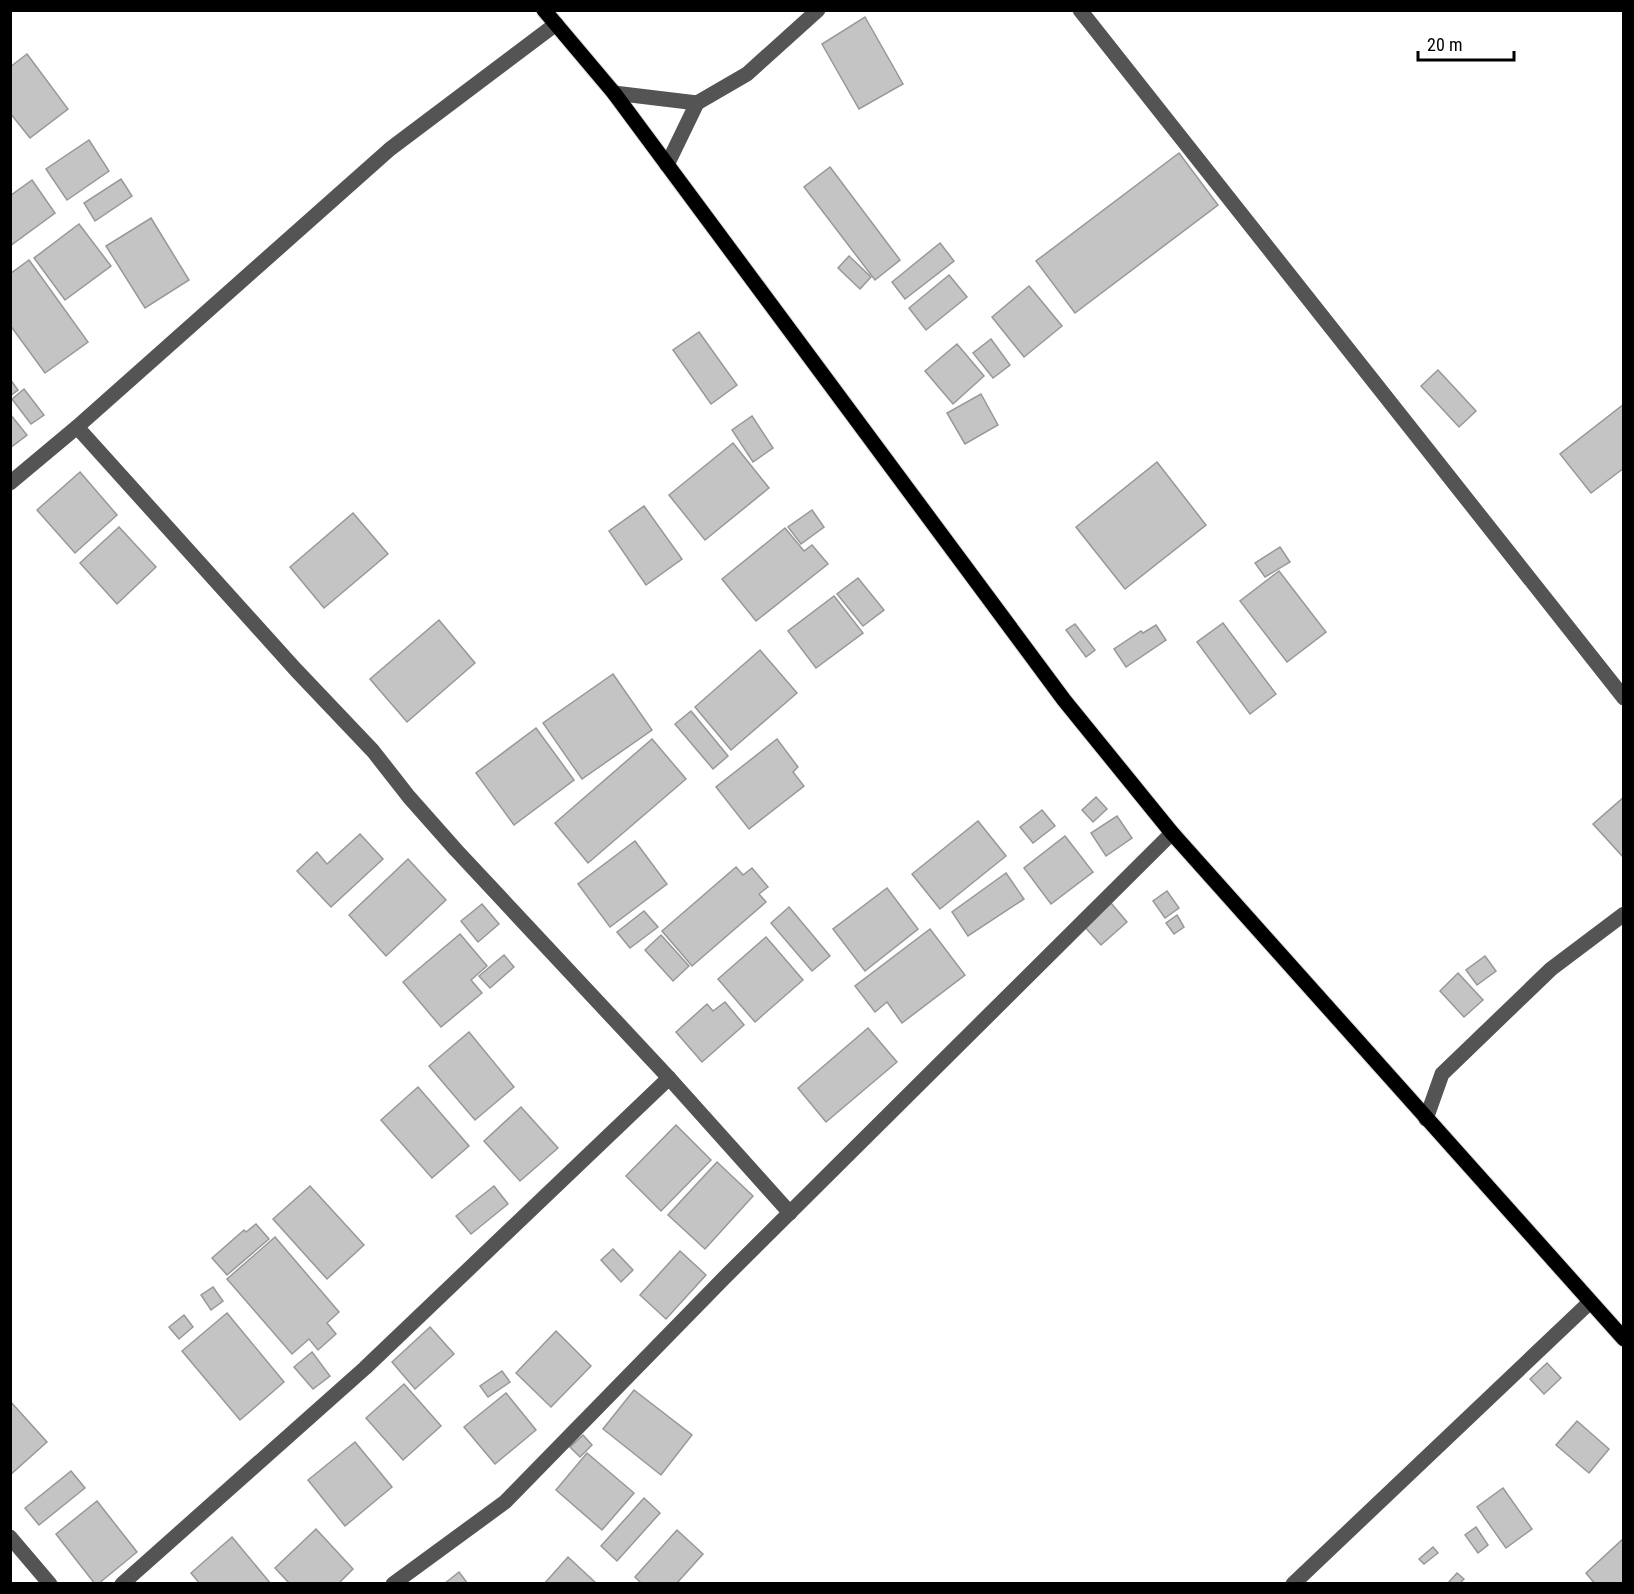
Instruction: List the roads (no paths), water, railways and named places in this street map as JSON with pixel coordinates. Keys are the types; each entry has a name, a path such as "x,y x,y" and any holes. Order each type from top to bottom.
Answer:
{"main road":[{"path":"544,10 614,93 1064,700 1172,833 1623,1340"}],"street":[{"path":"667,165 697,104 747,74 818,10"},
{"path":"1080,10 1623,698"},
{"path":"10,483 77,427 390,149 556,24"},
{"path":"614,93 697,104"},
{"path":"77,427 296,670 373,751 409,797 456,850 669,1078 790,1213"},
{"path":"393,1584 505,1502 790,1213 1172,833"},
{"path":"1426,1119 1442,1074 1551,969 1623,914"},
{"path":"122,1584 365,1368 669,1078"},
{"path":"1293,1584 1589,1303"},
{"path":"10,1537 50,1584"}]}
